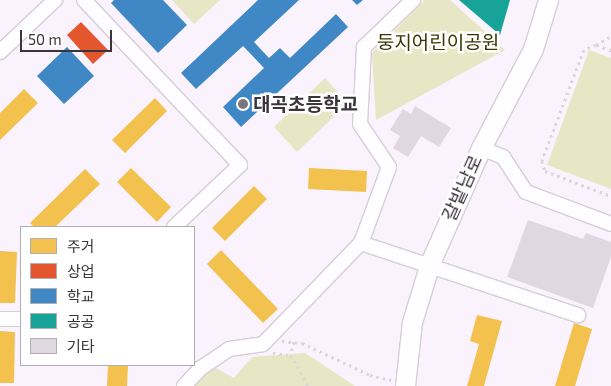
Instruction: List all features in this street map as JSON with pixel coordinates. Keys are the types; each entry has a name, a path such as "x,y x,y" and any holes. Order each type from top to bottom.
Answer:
{"main road":[{"name":"갈밭남로","path":"405,384 416,303 430,263 481,148 533,49 548,0"}],"street":[{"path":"0,52 55,0"},
{"path":"84,0 240,165 175,226"},
{"path":"184,386 201,368 229,349 266,340 361,242 389,167 360,124 361,60 364,47 413,0"},
{"path":"481,148 503,157 526,192 611,224"},
{"path":"361,242 430,263 578,315"},
{"path":"0,319 20,319"}],"path":[{"path":"611,36 584,50 542,161 545,172 611,196"},
{"path":"596,45 611,50"},
{"path":"266,340 294,342 370,375 405,384"},
{"path":"294,342 291,355 308,386"}],"green space":[{"path":"172,0 220,0 194,24"},
{"name":"둥지어린이공원","path":"425,0 450,0 505,50 376,120 372,53"},
{"path":"589,50 611,58 611,189 547,165"},
{"path":"325,78 348,103 297,152 274,127"},
{"path":"305,353 355,386 194,386 214,367 234,378 252,357"}],"building: 주거":[{"path":"24,89 38,103 0,140 0,113"},
{"path":"155,98 167,111 125,153 112,140"},
{"path":"131,168 171,207 157,222 117,182"},
{"path":"309,168 367,171 366,192 308,189"},
{"path":"85,169 100,184 56,226 33,226 30,223"},
{"path":"254,186 267,199 225,241 212,228"},
{"path":"221,250 278,309 263,323 207,264"},
{"path":"0,251 17,252 15,303 0,303"},
{"path":"477,315 502,321 484,386 467,386 479,344 470,341"},
{"path":"574,323 592,329 575,386 555,386"},
{"path":"0,331 15,332 14,383 0,383"},
{"path":"108,366 128,366 127,386 107,386"}],"building: 상업":[{"path":"81,22 108,50 93,64 67,35"}],"building: 학교":[{"path":"114,0 163,0 187,25 158,53 111,3"},
{"path":"258,0 299,0 254,42 269,58 280,48 290,58 336,14 348,27 241,127 223,107 264,68 243,46 196,89 181,73"},
{"path":"352,0 363,0 357,5"},
{"path":"67,47 94,76 64,104 37,76"}],"building: 공공":[{"path":"459,0 510,0 500,35"}],"building: 기타":[{"path":"415,106 451,128 439,147 421,136 408,157 393,148 400,136 390,130 403,109 411,114"},
{"path":"528,220 583,239 586,233 611,242 611,257 593,308 507,277"}],"place":[{"name":"대곡초등학교","path":"243,104"}]}
